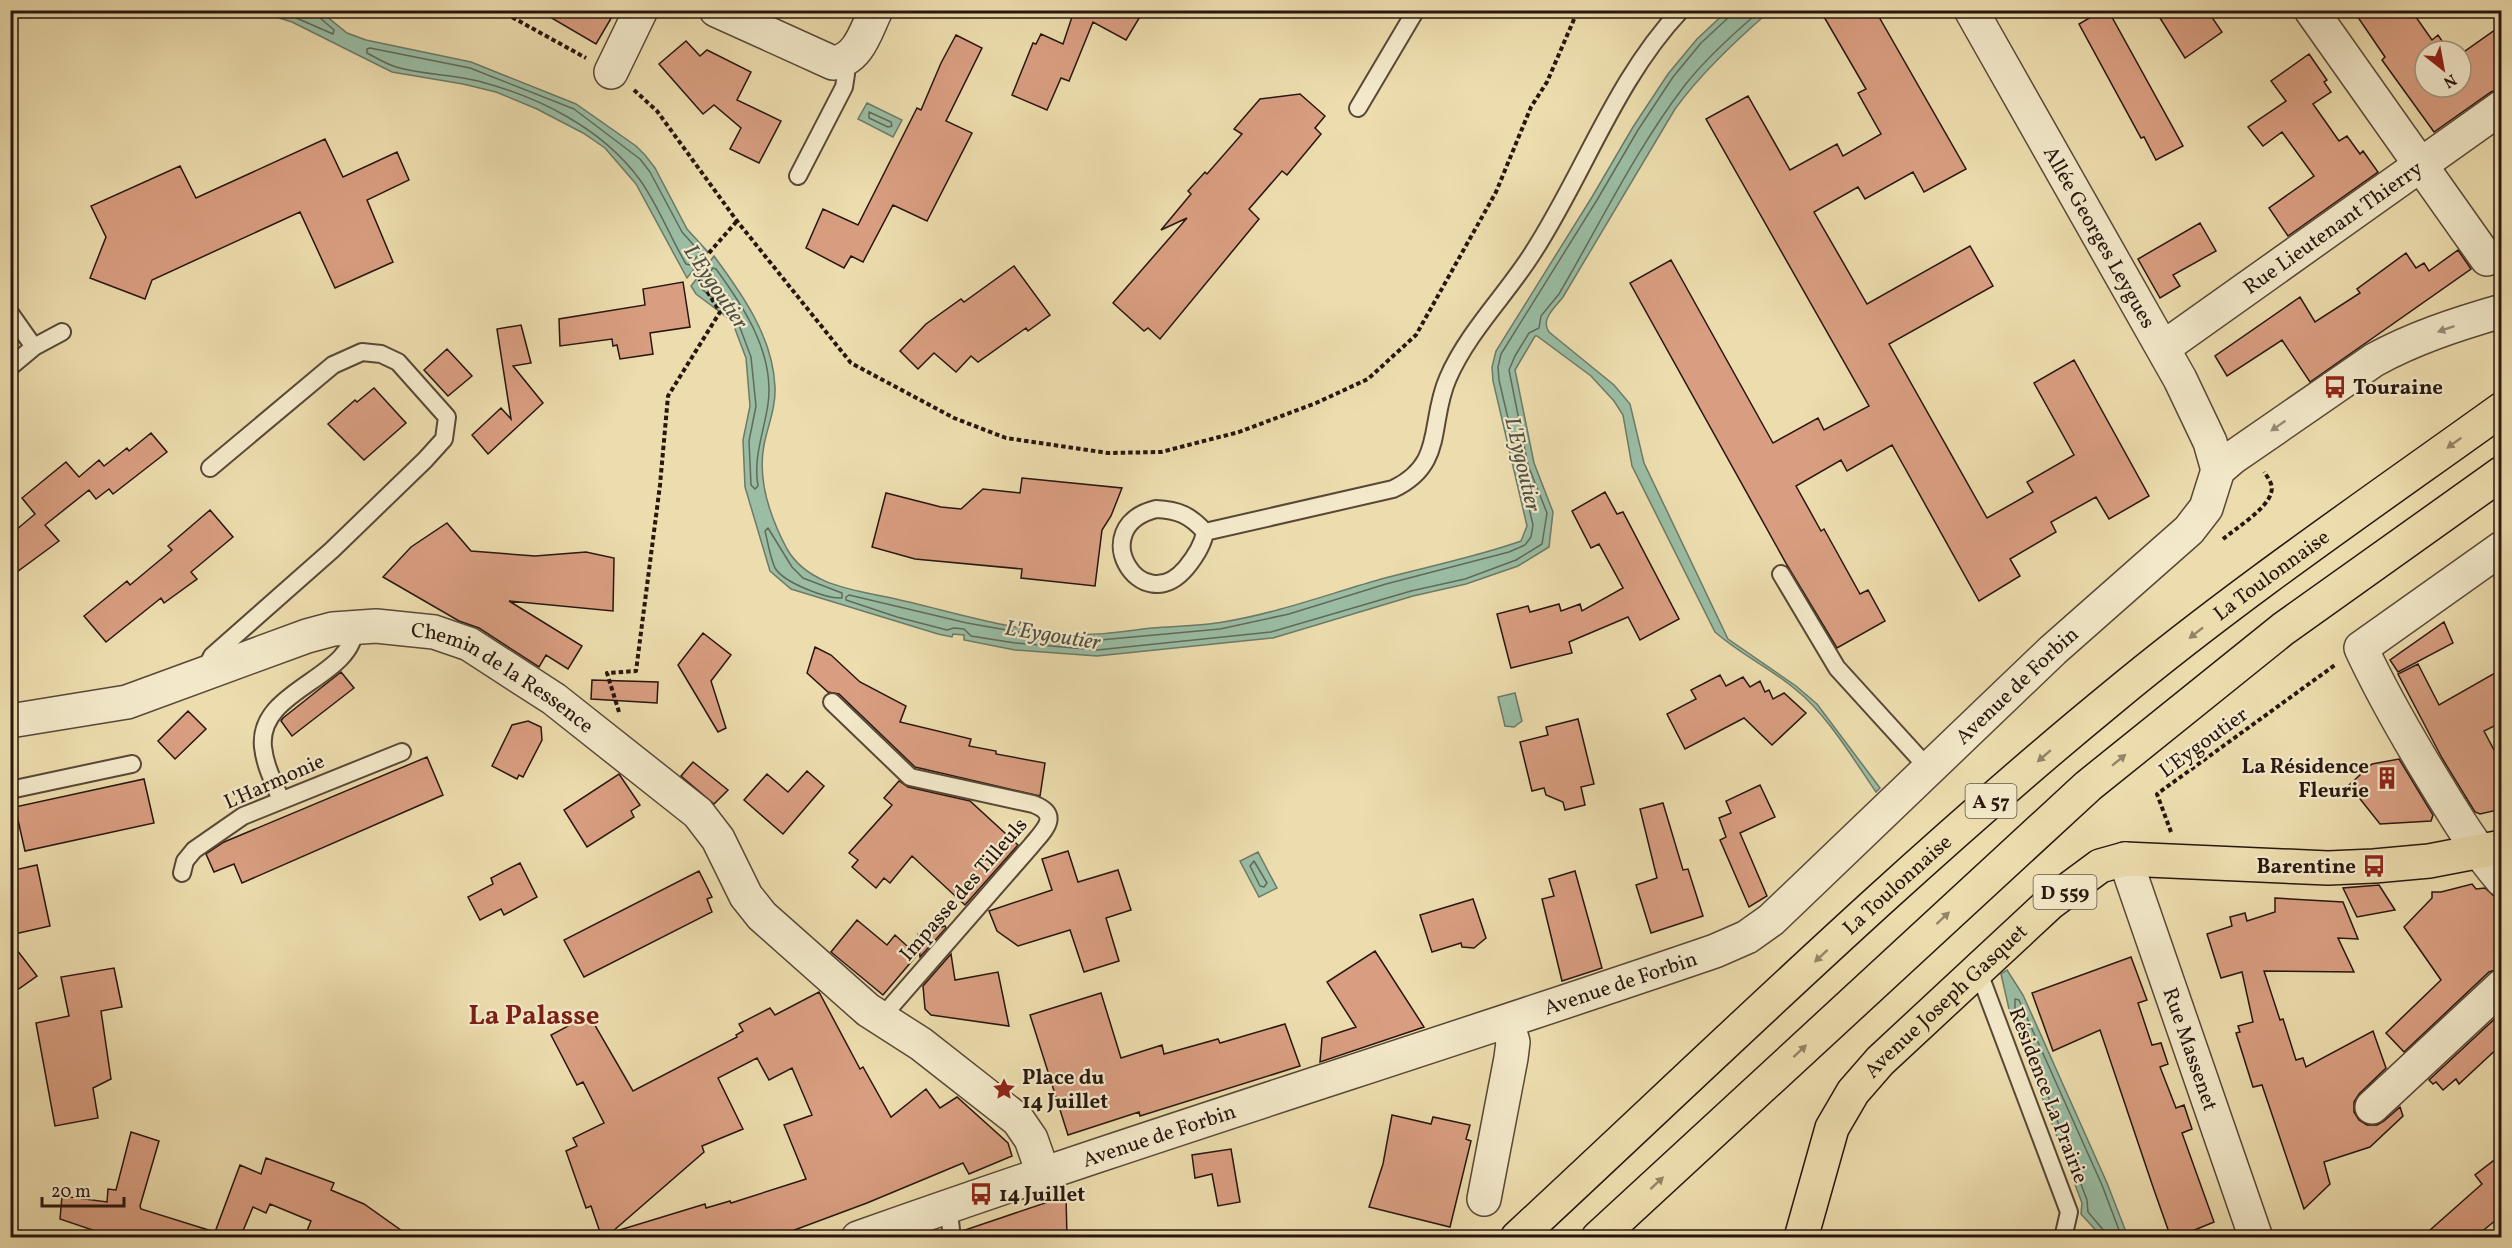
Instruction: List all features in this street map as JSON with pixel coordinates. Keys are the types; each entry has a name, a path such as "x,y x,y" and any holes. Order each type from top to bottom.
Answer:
{"main road":[{"name":"La Toulonnaise","path":"1517,1238 1971,819 2113,697 2255,587 2502,408"},
{"name":"A 57","path":"1604,1233 2088,786 2283,629 2502,473"},
{"name":"Avenue Joseph Gasquet","path":"1801,1238 1832,1128 1852,1092 1880,1061 2050,903 2100,867 2125,859 2328,868 2428,861 2489,849"}],"street":[{"path":"611,72 640,10"},
{"path":"716,10 828,62 841,61 856,50 876,10"},
{"name":"Allée Georges Leygues","path":"1971,10 2163,348 2210,442 2218,470"},
{"path":"2311,10 2487,259"},
{"name":"Rue Lieutenant Thierry","path":"2163,348 2502,107"},
{"path":"2218,470 2232,458 2381,356 2428,335 2502,311"},
{"name":"Avenue de Forbin","path":"858,1238 1043,1173 1506,1022 1715,951 1747,937 1771,920 2053,650 2189,530 2206,508 2218,470"},
{"path":"2502,548 2361,648 2377,684 2489,849 2502,880"},
{"name":"Chemin de la Ressence","path":"10,721 127,702 307,636 333,629 376,626 415,629 451,637 469,645 554,699 698,813 718,839 746,896 756,910 880,1019"},
{"name":"Rue Massenet","path":"2125,859 2256,1238"},
{"path":"2372,1107 2502,986"},
{"path":"880,1019 921,1044 1018,1120 1031,1139 1043,1173"},
{"path":"1484,1199 1513,1042 1506,1022"}],"lane":[{"path":"1358,108 1416,10"},
{"path":"1205,531 1393,489 1408,482 1419,472 1432,449 1442,393 1453,368 1532,254 1633,74 1681,10"},
{"path":"798,176 844,87 846,74 841,61"},
{"path":"10,313 34,347"},
{"path":"10,367 34,347 62,332"},
{"path":"206,673 207,664 212,656 332,550 432,453 444,439 447,417 398,362 381,354 362,352 333,364 210,468"},
{"path":"1156,509 1173,510 1186,514 1205,531 1200,547 1188,566 1180,575 1167,581 1155,584 1143,582 1133,576 1122,554 1122,542 1126,529 1142,512 1156,509"},
{"path":"1781,574 1837,668 1928,768"},
{"path":"281,800 268,769 263,747 266,724 281,705 342,656 353,642 355,627"},
{"name":"Impasse des Tilleuls","path":"831,702 910,777 1033,804 1045,810 1049,816 1048,823 1031,846 880,1019"},
{"name":"L'Harmonie","path":"182,873 185,861 203,843 243,816 402,752"},
{"path":"10,790 132,764"},
{"name":"Résidence La Prairie","path":"1978,970 2069,1212 2063,1238"},
{"path":"948,1205 951,1238"}],"path":[{"path":"499,10 611,72 657,111 736,222 851,363 954,418 1006,438 1108,453 1161,452 1239,432 1316,403 1368,378 1416,335 1497,192 1531,107 1547,82 1578,10"},
{"path":"622,720 607,673 636,671 660,485 668,396 720,312 694,270 736,222"},
{"name":"L'Eygoutier","path":"2173,838 2157,794 2361,648"}],"water":[{"name":"L'Eygoutier","path":"1728,10 1770,11 1720,57 1675,109 1546,323 1549,332 1614,385 1630,404 1644,463 1728,639 1796,686 1817,704 1880,788 1876,792 1839,738 1806,699 1785,681 1715,632 1632,466 1623,415 1614,401 1591,376 1537,336 1515,370 1534,463 1553,512 1549,547 1518,566 1466,584 1413,596 1273,638 1097,656 1015,650 964,640 964,635 953,634 952,637 938,634 791,589 770,571 745,487 743,440 750,406 746,358 732,321 696,294 691,286 714,256 754,317 769,351 773,369 774,402 762,458 766,499 770,512 787,549 796,562 808,572 835,585 1027,629 1071,634 1102,634 1244,618 1521,541 1527,526 1493,381 1492,367 1496,351 1668,74 1697,39"},
{"name":"L'Eygoutier","path":"257,11 320,11 347,33 366,40 471,62 576,104 636,146 645,155 655,168 687,229 708,252 687,278 636,184 605,148 583,133 537,109 496,92 392,72 292,22"},
{"path":"867,103 902,120 893,137 858,119"},
{"path":"1515,693 1522,721 1514,727 1505,726 1498,697"},
{"path":"1258,852 1277,888 1259,897 1240,861"},
{"path":"2007,970 2023,995 2107,1183 2128,1237 2102,1237 2081,1214 2082,1203 2009,1009 2001,974"}],"building":[{"path":"538,10 616,10 596,44"},
{"path":"1072,10 1144,10 1126,40 1093,22 1069,81 1061,78 1047,110 1012,95 1033,43 1036,44 1041,34 1063,44 1074,11"},
{"path":"1820,10 1875,10 1966,169 1924,192 1913,172 1865,199 1858,187 1814,212 1867,304 1970,246 1993,286 1889,344 1987,518 2033,492 2027,482 2074,455 2034,383 2074,360 2149,496 2109,519 2096,497 2051,522 2056,532 2010,559 2020,576 1979,601 1892,445 1847,471 1841,460 1796,486 1821,531 1824,529 1860,594 1868,590 1885,621 1837,648 1787,565 1630,283 1671,260 1773,443 1818,418 1824,430 1869,406 1706,119 1748,96 1790,170 1837,144 1843,156 1881,134 1858,93 1866,89"},
{"path":"2103,10 2108,10 2183,146 2156,160 2144,137 2141,138 2079,24"},
{"path":"2155,10 2207,10 2222,32 2185,58"},
{"path":"2353,10 2411,10 2431,39 2413,39 2413,99 2473,99 2473,46 2502,25 2502,88 2491,92 2434,132 2382,60 2385,57"},
{"path":"956,35 982,48 946,121 972,133 927,221 893,205 863,262 851,256 844,268 806,248 823,209 858,225 917,108 921,110"},
{"path":"686,41 700,56 707,50 751,72 737,100 781,121 759,163 730,149 741,128 714,105 703,114 659,64"},
{"path":"2309,54 2327,80 2324,82 2331,92 2313,104 2339,141 2347,136 2360,154 2363,151 2378,172 2288,236 2269,208 2314,176 2282,132 2263,146 2248,127 2286,101 2271,81"},
{"path":"1300,94 1325,116 1315,128 1321,134 1287,175 1282,171 1249,209 1259,219 1160,339 1148,328 1144,331 1113,303 1187,218 1161,230 1191,194 1188,191 1205,172 1207,174 1242,134 1234,129 1260,99"},
{"path":"325,139 343,177 397,152 409,180 367,200 393,262 335,288 300,212 152,280 145,299 90,278 106,237 91,206 180,166 196,198"},
{"path":"2200,223 2216,251 2173,275 2180,286 2160,298 2138,259"},
{"path":"2458,250 2471,269 2310,382 2282,340 2227,376 2215,356 2300,297 2315,322 2360,293 2357,289 2406,253 2416,268 2424,263 2429,271"},
{"path":"1014,266 1050,315 1028,331 1026,328 978,362 971,356 956,372 934,353 918,369 900,351 926,324 961,299 964,302"},
{"path":"683,282 690,327 650,333 653,354 620,359 617,345 613,346 612,339 560,346 559,319 645,305 643,289"},
{"path":"521,325 531,363 513,366 543,403 488,454 472,435 501,408 511,419 497,329"},
{"path":"447,349 472,376 448,396 424,370"},
{"path":"374,388 406,423 364,460 328,424 355,400 357,402"},
{"path":"151,433 167,452 113,494 109,489 96,499 89,490 45,525 59,541 10,577 10,535 35,514 22,498 66,462 79,477 99,460 104,466 127,448 129,451"},
{"path":"1022,478 1122,488 1111,516 1102,530 1095,586 1021,578 1022,569 915,559 872,547 886,493 941,507 961,509 983,489 1020,493"},
{"path":"1605,492 1617,514 1623,512 1679,619 1640,640 1628,617 1569,642 1572,653 1511,668 1497,614 1528,606 1530,612 1559,604 1561,611 1580,604 1582,611 1623,588 1599,544 1591,548 1572,511"},
{"path":"210,510 233,537 191,572 197,579 164,603 161,598 106,642 84,616 127,581 130,585 172,550 168,546"},
{"path":"447,523 471,551 535,556 586,552 614,558 613,611 509,601 582,646 568,669 546,655 539,667 479,628 459,621 383,577 411,547"},
{"path":"2444,622 2453,643 2398,672 2390,660"},
{"path":"703,633 731,655 711,681 726,728 718,732 678,665"},
{"path":"815,647 831,655 860,682 906,706 900,722 971,739 969,746 996,751 996,754 1045,763 1040,796 915,767 839,694 828,692 807,673"},
{"path":"2418,664 2439,705 2502,669 2502,722 2484,731 2502,765 2502,809 2480,814 2475,812 2442,758 2398,674"},
{"path":"341,672 354,688 292,736 281,721 283,718"},
{"path":"1720,675 1726,686 1743,677 1750,687 1760,681 1765,692 1769,690 1773,699 1784,693 1806,713 1772,745 1744,718 1685,749 1667,714 1696,699 1691,690"},
{"path":"592,680 658,682 657,703 591,699"},
{"path":"188,711 206,729 175,759 158,741"},
{"path":"1578,719 1594,784 1581,787 1585,805 1565,810 1563,802 1546,795 1544,788 1532,791 1520,742 1548,735 1546,727"},
{"path":"528,721 541,727 542,740 523,777 519,775 517,779 492,766 512,725"},
{"path":"427,757 443,795 242,883 234,864 214,872 206,854 224,842"},
{"name":"La Résidence Fleurie","path":"2399,759 2433,815 2431,821 2380,824 2349,785 2372,764"},
{"path":"693,762 728,790 714,804 681,776"},
{"path":"807,771 824,786 783,834 744,800 767,774 788,792"},
{"path":"619,774 640,805 631,811 634,817 587,847 564,810"},
{"path":"144,779 154,823 25,851 15,807"},
{"path":"899,781 908,787 970,801 1018,845 965,905 912,856 890,883 884,878 876,888 852,867 858,860 849,853 892,805 884,798"},
{"path":"1760,785 1775,817 1740,833 1767,896 1749,907 1720,840 1726,837 1719,818 1731,813 1726,801"},
{"path":"1663,803 1683,870 1688,869 1703,916 1651,933 1636,885 1657,878 1640,809"},
{"path":"1068,851 1078,882 1118,870 1131,910 1106,918 1119,961 1084,972 1070,930 1018,946 997,931 989,911 1052,890 1042,859"},
{"path":"520,863 537,897 504,915 501,909 480,920 468,897 493,884 491,878"},
{"path":"37,865 50,926 10,935 10,871"},
{"path":"699,871 712,897 707,899 712,912 584,977 564,940"},
{"path":"1575,871 1602,968 1562,981 1542,899 1554,896 1549,879"},
{"path":"2472,884 2476,889 2485,888 2495,897 2502,898 2502,968 2489,972 2404,1052 2386,1033 2441,980 2404,927 2432,898 2432,892"},
{"path":"2379,885 2395,910 2357,917 2343,888"},
{"path":"2275,898 2343,902 2358,939 2338,938 2354,972 2264,971 2296,1060 2303,1058 2306,1067 2373,1031 2386,1068 2359,1094 2354,1102 2354,1112 2359,1120 2367,1125 2377,1125 2400,1107 2403,1116 2370,1147 2324,1162 2330,1184 2304,1209 2262,1085 2253,1087 2236,1033 2240,1032 2238,1026 2253,1022 2242,972 2221,978 2207,934 2232,926 2230,917 2245,913 2247,921 2275,912"},
{"path":"1473,899 1486,938 1474,948 1462,947 1461,943 1432,952 1420,915"},
{"path":"857,920 887,945 895,935 917,955 883,995 831,952"},
{"path":"945,926 946,928 920,957 918,934"},
{"path":"10,941 37,976 10,995"},
{"path":"1375,951 1424,1027 1320,1062 1322,1038 1356,1027 1327,982"},
{"path":"951,954 955,980 998,972 1009,1026 931,1015 925,1009 923,986"},
{"path":"2131,957 2147,1000 2138,1003 2152,1045 2161,1043 2168,1064 2160,1067 2176,1108 2184,1105 2192,1129 2182,1133 2214,1222 2175,1238 2171,1238 2100,1030 2053,1051 2032,993"},
{"path":"114,968 122,1007 101,1011 111,1079 93,1088 98,1118 55,1126 36,1023 69,1016 61,977"},
{"path":"819,992 860,1069 863,1067 891,1117 926,1089 940,1108 957,1097 1008,1143 1012,1156 969,1174 963,1163 867,1203 773,1238 614,1238 613,1232 705,1204 706,1208 730,1201 731,1203 806,1179 784,1125 812,1115 792,1068 769,1080 757,1058 718,1078 743,1129 702,1146 704,1152 605,1238 602,1238 591,1206 586,1208 566,1151 577,1146 573,1138 604,1123 583,1082 577,1085 551,1035 589,1015 633,1091 737,1037 736,1035 743,1031 739,1024 770,1008 775,1015"},
{"path":"1101,993 1121,1058 1162,1045 1164,1054 1218,1039 1220,1043 1285,1024 1300,1066 1140,1116 1139,1112 1068,1135 1030,1015"},
{"path":"2502,1012 2502,1044 2459,1084 2456,1079 2443,1090 2436,1082 2433,1084 2429,1080"},
{"path":"1392,1115 1431,1124 1433,1117 1470,1125 1466,1139 1471,1141 1450,1227 1369,1207 1383,1164"},
{"path":"131,1132 159,1141 141,1209 215,1232 240,1165 261,1174 266,1158 334,1183 331,1190 364,1204 412,1238 304,1238 311,1221 270,1204 266,1213 253,1207 240,1238 116,1238 60,1219 62,1196 107,1202 108,1189 116,1190"},
{"path":"1231,1149 1240,1202 1218,1206 1212,1174 1195,1178 1192,1155"},
{"path":"2502,1154 2502,1215 2474,1238 2421,1238 2482,1184 2475,1175"},
{"path":"1066,1196 1067,1238 962,1238 962,1231"}],"place":[{"name":"Touraine","path":"2335,387"},
{"name":"La Résidence Fleurie","path":"2387,778"},
{"name":"Barentine","path":"2374,866"},
{"name":"Place du 14 Juillet","path":"1004,1089"},
{"name":"14 Juillet","path":"981,1194"}],"district":[{"name":"La Palasse","path":"534,1015"}]}
